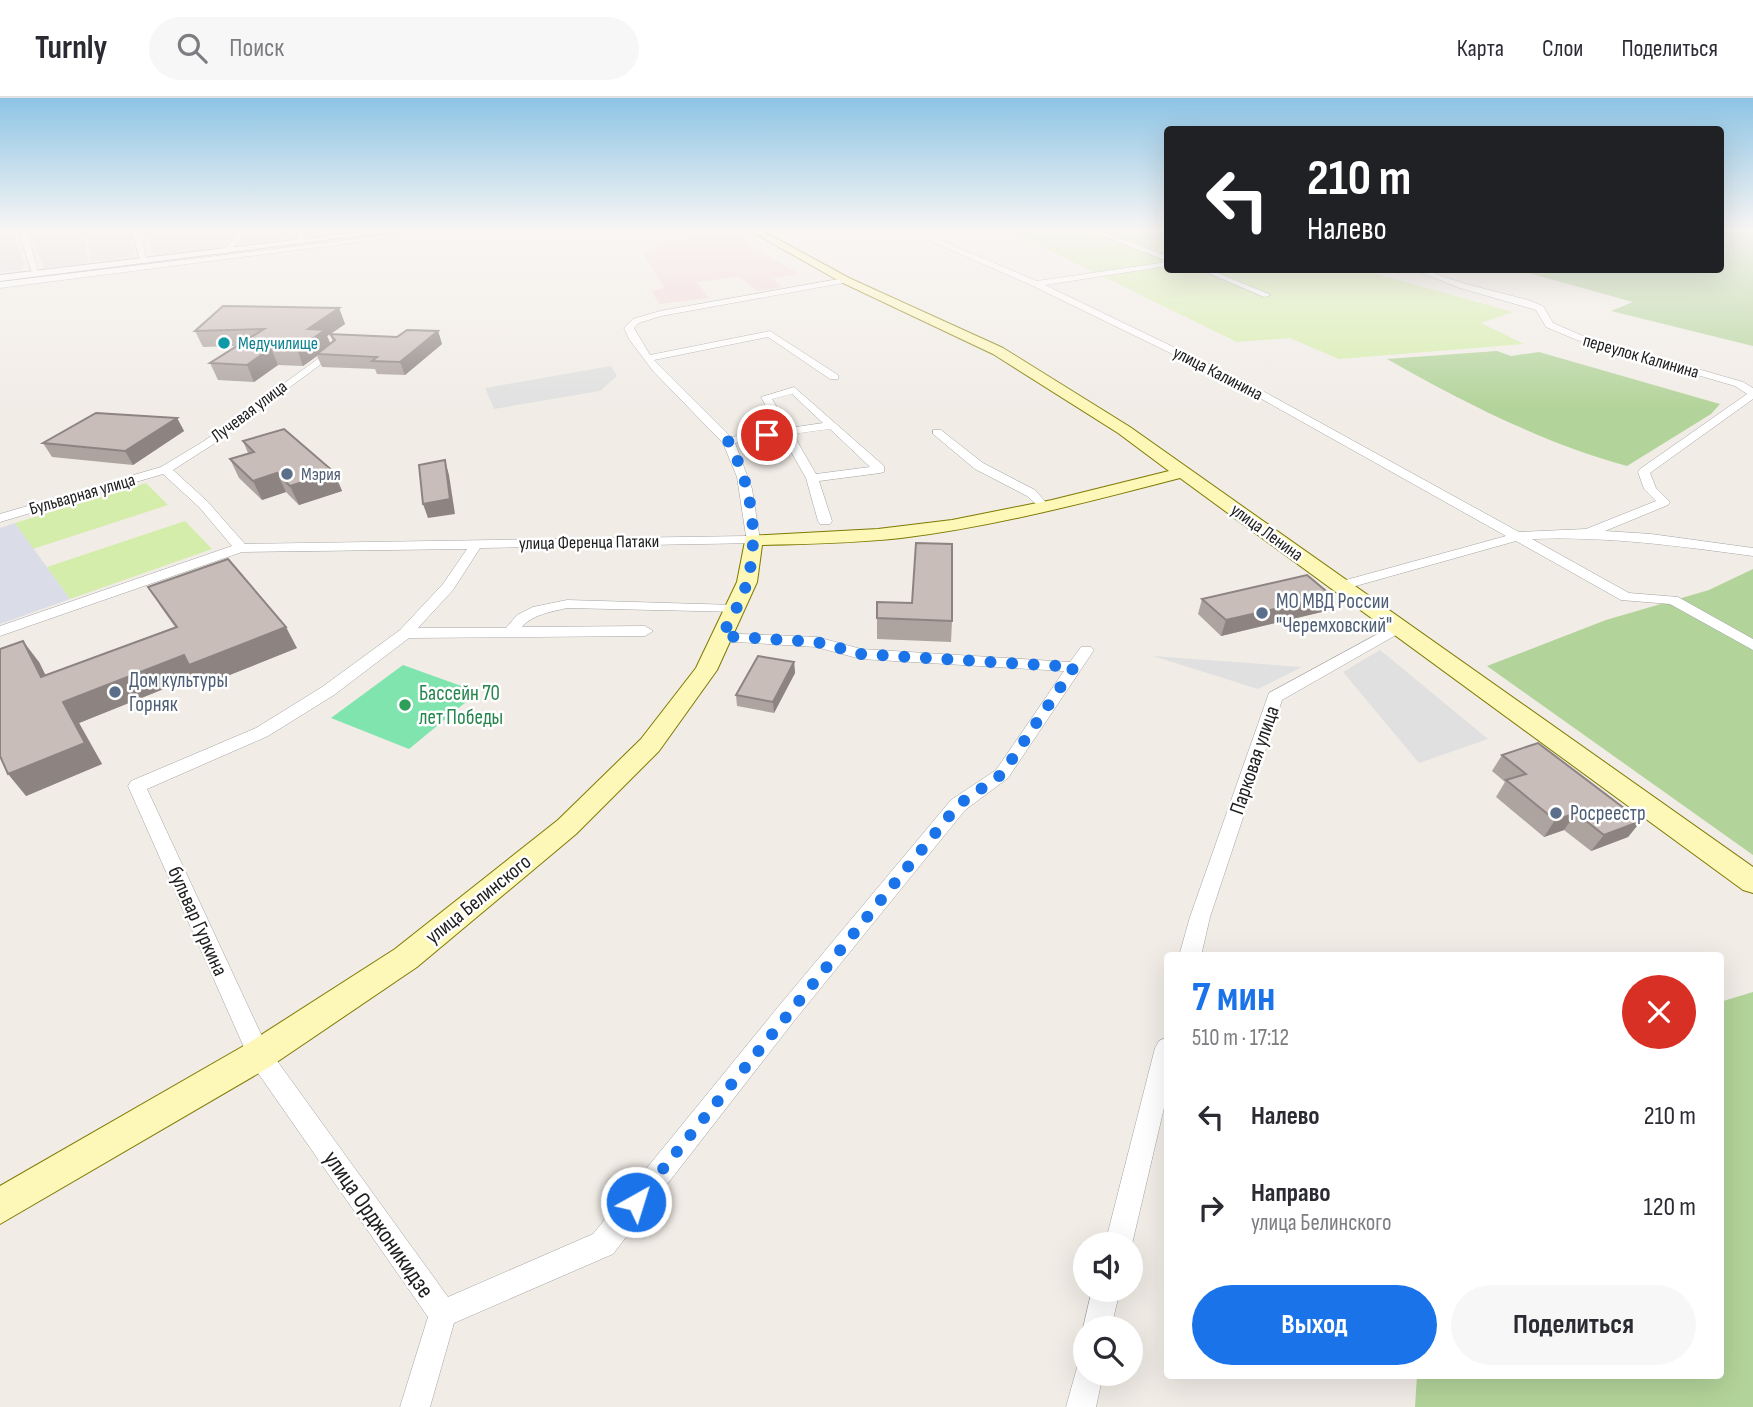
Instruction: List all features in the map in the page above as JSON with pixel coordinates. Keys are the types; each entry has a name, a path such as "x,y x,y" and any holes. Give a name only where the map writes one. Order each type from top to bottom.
{"main road":[{"name":"улица Ленина","path":"867,290 998,351 1114,424 1753,882"},
{"name":"улица Ференца Патаки","path":"753,540 849,537 920,530 1043,506 1184,472"},
{"name":"улица Белинского","path":"0,1206 259,1055 406,958 567,827 650,745 706,670 747,582 753,540"}],"street":[{"name":"улица Белинского","path":"753,540 749,497 736,455 728,441 649,358 631,335 629,327 636,321 660,314 790,290"},
{"name":"улица Калинина","path":"1049,290 1246,386 1626,597 1673,600 1753,645"},
{"path":"1255,290 1267,295"},
{"name":"переулок Калинина","path":"1480,290 1540,308 1549,324 1580,338 1739,384 1753,393 1644,472 1650,489 1664,502 1588,533"},
{"path":"649,358 771,334 834,377"},
{"name":"Лучевая улица","path":"165,470 208,443 333,351"},
{"path":"812,478 880,469 794,390 766,397 812,478 825,521"},
{"path":"728,441 832,425"},
{"path":"937,432 979,466 1031,493 1043,506"},
{"path":"165,470 203,504 241,548"},
{"name":"Бульварная улица","path":"0,518 165,470"},
{"path":"1340,586 1520,536 1588,533 1651,538 1753,552"},
{"name":"улица Ференца Патаки","path":"0,631 241,548 753,540"},
{"path":"405,633 448,587 477,543"},
{"path":"510,633 522,618 538,610 567,604 735,609"},
{"name":"Парковая улица","path":"1192,952 1200,917 1275,697 1398,628"},
{"path":"405,633 645,631"},
{"name":"бульвар Гуркина","path":"259,1055 136,786 262,732 328,691 405,633"},
{"path":"443,1314 603,1244 786,1014 958,805 1002,774 1080,659 861,654 817,642 722,636"},
{"name":"улица Орджоникидзе","path":"259,1055 443,1314 415,1407"},
{"path":"1121,1232 1164,1060"},
{"path":"1081,1407 1085,1386"}],"shaded area":[{"path":"703,290 709,298 660,304 651,291"},
{"path":"611,366 617,376 600,391 494,409 485,388"},
{"path":"15,523 70,599 0,624 0,528"},
{"path":"1380,650 1488,739 1419,763 1343,672"},
{"path":"1153,656 1302,667 1258,689"}],"green space":[{"path":"1131,290 1434,290 1513,312 1481,323 1524,344 1339,359 1290,338 1237,342"},
{"path":"1590,290 1753,290 1753,346 1611,311 1633,302"},
{"path":"1497,351 1511,356 1539,352 1720,404 1711,414 1627,466 1565,446 1504,420 1387,359"},
{"path":"146,483 168,505 33,549 15,523"},
{"path":"185,521 212,549 70,599 47,567"},
{"path":"1753,569 1753,855 1487,666 1606,620 1709,590"},
{"name":"Бассейн 70 лет Победы","path":"403,665 478,692 409,749 331,718"},
{"path":"1753,992 1753,1407 1415,1407 1417,1379 1724,1379 1724,1001"}],"building":[{"path":"223,306 339,308 308,329 325,330 297,349 271,348 247,365 210,363 264,329 195,331"},
{"path":"407,330 438,331 400,362 372,361 377,357 317,354 335,340 330,334 397,337"},
{"path":"96,413 177,418 125,451 43,443"},
{"path":"284,429 334,472 290,486 277,473 253,481 230,459 254,452 243,441"},
{"path":"445,460 450,499 423,504 419,465"},
{"path":"916,543 952,544 952,621 877,618 877,602 912,603"},
{"path":"228,559 286,627 189,665 184,655 63,702 85,743 8,774 0,756 0,649 23,641 41,677 177,627 148,587"},
{"path":"1307,575 1332,596 1226,620 1202,599"},
{"path":"758,656 794,662 773,702 736,695"},
{"path":"1538,743 1641,821 1604,835 1576,813 1555,820 1506,780 1526,774 1502,755"}],"place":[{"name":"Медучилище","path":"224,343"},
{"name":"Мэрия","path":"287,474"},
{"name":"МО МВД России \"Черемховский\"","path":"1262,613"},
{"name":"Дом культуры Горняк","path":"115,692"},
{"name":"Бассейн 70 лет Победы","path":"405,705"},
{"name":"Росреестр","path":"1556,813"}],"route":[{"path":"636,1202 958,805 1002,774 1074,667 861,654 817,642 722,636 747,582 753,540 749,497 736,455 728,441 767,435"}]}
